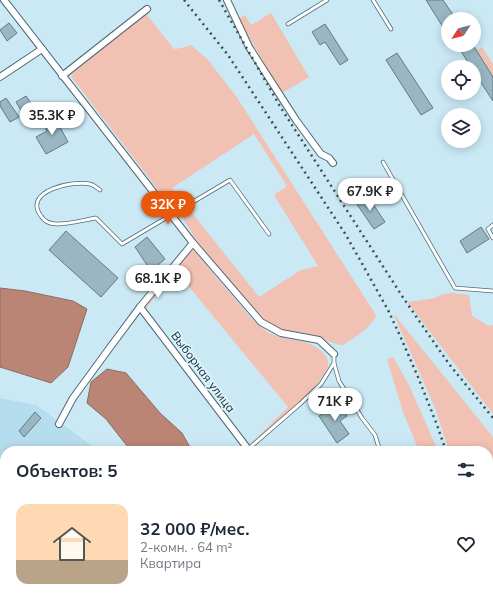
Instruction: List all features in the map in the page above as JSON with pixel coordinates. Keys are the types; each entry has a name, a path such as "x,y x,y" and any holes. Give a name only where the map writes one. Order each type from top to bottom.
{"street":[{"path":"4,0 193,243 261,322 281,333 319,340 334,354"},
{"path":"226,0 249,47 296,120 322,155 329,158 333,163"},
{"path":"62,76 147,9"},
{"path":"0,77 42,49"},
{"path":"59,424 73,398 140,307 193,243"},
{"name":"Выборная улица","path":"140,307 244,446"}],"lane":[{"path":"288,24 327,0"},
{"path":"373,0 392,29"},
{"path":"383,162 455,288 493,291"},
{"path":"100,190 94,186 73,184 47,191 38,198 36,209 46,221 57,224 96,218 122,244 230,180 269,234"},
{"path":"493,225 488,229 493,238"},
{"path":"334,354 334,363 339,381 362,418 375,435 378,446"},
{"path":"252,446 321,384 334,363"}],"shaded area":[{"path":"271,13 309,77 282,93 238,19 245,15 251,25"},
{"path":"146,14 174,49 191,45 208,60 236,96 374,312 376,316 370,325 343,345 281,330 267,323 260,317 198,243 182,217 182,213 189,209 259,297 301,270 318,266 274,195 287,186 254,134 172,188 184,203 176,206 169,204 72,78 71,74 76,68"},
{"path":"482,47 493,64 493,77 477,52 481,52"},
{"path":"194,250 246,312 262,328 280,337 301,341 314,346 324,353 328,362 324,375 306,396 249,445 288,407 176,271 144,311 144,306 190,251"},
{"path":"0,288 25,291 73,301 87,309 68,367 51,383 0,367"},
{"path":"453,293 469,295 472,316 489,326 493,325 493,414 408,303 435,298 442,294"},
{"path":"393,313 493,437 493,446 447,446 436,410"},
{"path":"393,357 409,385 436,446 417,446 403,412 387,359"},
{"path":"107,369 126,373 160,413 182,433 189,446 127,446 106,419 87,403 91,382"},
{"path":"0,398 36,405 92,446 0,446"}],"building":[{"path":"426,0 443,0 451,12 441,12 441,24"},
{"path":"9,23 17,33 7,41 0,30"},
{"path":"325,24 348,60 340,65 325,42 320,45 312,32"},
{"path":"462,52 477,52 493,77 493,101 481,83 481,60 467,60"},
{"path":"397,53 433,108 421,115 386,60"},
{"path":"26,96 36,110 25,117 16,102"},
{"path":"6,98 19,117 10,122 0,106 0,102"},
{"path":"54,116 68,142 46,154 36,137 47,131 43,122"},
{"path":"367,195 385,222 374,229 356,203"},
{"path":"481,227 489,239 467,253 460,241"},
{"path":"66,231 118,278 101,297 49,250"},
{"path":"147,237 165,259 151,271 135,247"},
{"path":"337,402 347,416 340,421 349,434 337,443 319,416"},
{"path":"35,412 41,418 24,437 19,431"}],"railway":[{"path":"184,0 228,55 346,235 388,310 418,377 444,446"},
{"path":"219,0 281,108 404,299 449,364 493,418"}]}
